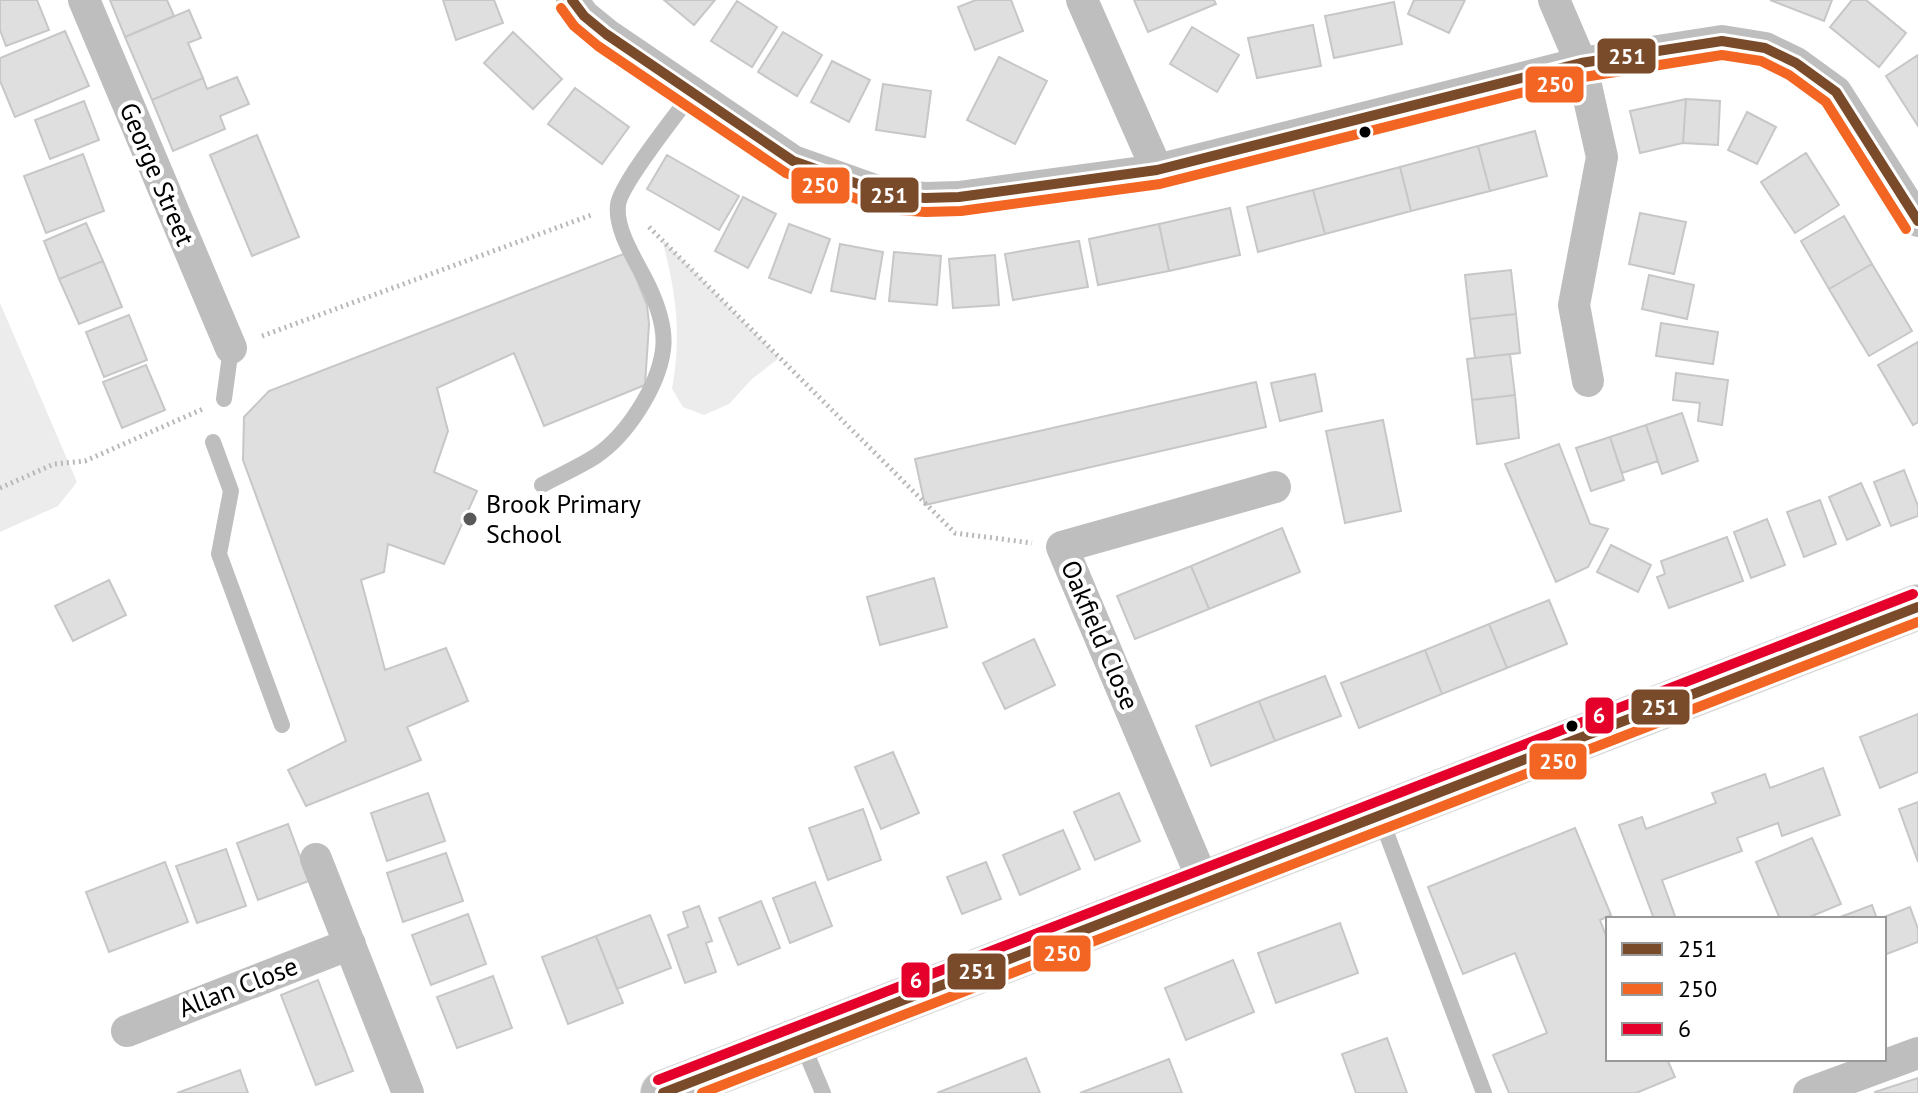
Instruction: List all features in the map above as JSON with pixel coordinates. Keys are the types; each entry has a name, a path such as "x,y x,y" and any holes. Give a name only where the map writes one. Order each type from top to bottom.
{"main road":[{"path":"663,1093 1918,607"}],"street":[{"name":"George Street","path":"84,0 231,348"},
{"path":"572,0 584,16 606,34 793,161 889,195 959,197 1157,170 1581,63 1722,41 1765,48 1796,63 1836,92 1918,221"},
{"path":"1082,0 1157,170"},
{"path":"1554,0 1581,63 1602,157 1574,305 1588,381"},
{"name":"Oakfield Close","path":"1204,883 1062,547 1275,487"},
{"path":"316,859 408,1093"},
{"name":"Allan Close","path":"127,1031 350,944"},
{"path":"1809,1093 1918,1053"}],"lane":[{"path":"542,485 598,455 634,417 653,385 664,349 662,323 621,227 619,202 626,185 692,93"},
{"path":"224,399 231,348"},
{"path":"213,442 231,491 219,554 282,725"},
{"path":"1380,817 1484,1093"},
{"path":"802,1040 823,1093"}],"path":[{"path":"231,348 619,202 955,533 1062,547"},
{"path":"0,488 54,464 85,461 224,399"}],"shaded area":[{"path":"662,239 779,358 752,379 729,404 704,415 683,407 672,389 677,350 676,313"},
{"path":"0,303 77,482 58,506 0,532"}],"building":[{"path":"0,0 37,0 49,30 6,46 0,30"},
{"path":"110,0 167,0 174,16 125,37"},
{"path":"443,0 494,0 503,23 456,40"},
{"path":"664,0 715,0 694,25"},
{"path":"976,0 1011,0 1023,31 975,50 958,7"},
{"path":"1134,0 1214,0 1216,4 1148,32"},
{"path":"1414,0 1465,0 1449,33 1408,14"},
{"path":"1770,0 1832,0 1824,21"},
{"path":"1852,0 1866,0 1906,33 1879,67 1830,27"},
{"path":"737,1 777,27 752,67 711,41"},
{"path":"1394,2 1402,44 1334,58 1325,16"},
{"path":"189,10 201,38 188,43 203,78 152,100 125,37"},
{"path":"1313,25 1321,66 1257,78 1248,38"},
{"path":"1192,27 1239,55 1217,92 1170,64"},
{"path":"65,31 89,86 15,117 0,81 0,58"},
{"path":"513,32 562,79 533,109 484,63"},
{"path":"783,32 822,55 797,96 758,72"},
{"path":"1918,55 1918,126 1886,76"},
{"path":"999,57 1047,81 1015,144 967,120"},
{"path":"832,61 870,80 849,122 811,102"},
{"path":"237,77 249,104 220,116 225,129 173,151 152,100 203,78 207,89"},
{"path":"883,84 931,91 925,137 876,130"},
{"path":"575,88 629,127 602,164 548,124"},
{"path":"1686,99 1720,101 1718,145 1683,143"},
{"path":"1686,99 1683,143 1640,153 1630,111"},
{"path":"84,101 99,140 50,159 35,120"},
{"path":"1747,112 1776,127 1757,164 1728,150"},
{"path":"1535,131 1547,176 1490,191 1478,146"},
{"path":"257,135 299,237 252,256 210,155"},
{"path":"1478,146 1490,191 1411,211 1400,167"},
{"path":"1806,153 1839,205 1795,233 1761,182"},
{"path":"83,154 104,211 46,233 24,176"},
{"path":"667,155 739,196 719,230 647,189"},
{"path":"1400,167 1411,211 1325,234 1313,190"},
{"path":"1313,190 1325,234 1258,252 1247,207"},
{"path":"743,197 776,214 748,268 715,251"},
{"path":"1230,208 1240,255 1169,271 1159,224"},
{"path":"1640,213 1686,222 1674,274 1629,264"},
{"path":"1844,216 1872,264 1829,289 1801,241"},
{"path":"86,223 103,261 59,279 44,241"},
{"path":"789,224 830,239 811,293 769,278"},
{"path":"1159,224 1169,271 1098,285 1089,239"},
{"path":"1079,241 1088,287 1013,300 1005,254"},
{"path":"840,244 883,252 875,299 831,291"},
{"path":"894,252 941,256 937,305 889,301"},
{"path":"626,253 647,305 649,324 645,385 544,426 514,353 437,388 448,431 434,472 477,491 444,564 388,544 384,572 361,580 385,670 446,648 468,701 407,727 421,760 306,806 288,770 346,741 243,460 244,417 269,391"},
{"path":"995,255 999,305 953,308 949,259"},
{"path":"103,261 122,307 79,324 59,279"},
{"path":"1872,264 1912,331 1869,356 1829,289"},
{"path":"1511,270 1516,314 1470,319 1465,275"},
{"path":"1649,275 1694,285 1687,319 1642,309"},
{"path":"1516,314 1520,353 1475,358 1470,319"},
{"path":"129,315 147,360 104,377 86,332"},
{"path":"1661,323 1718,332 1713,364 1656,356"},
{"path":"1918,342 1918,422 1913,425 1878,365"},
{"path":"1510,354 1515,395 1472,400 1467,359"},
{"path":"146,365 165,410 122,428 103,382"},
{"path":"1676,373 1728,380 1722,425 1698,421 1700,403 1673,400"},
{"path":"1315,374 1322,411 1280,421 1271,383"},
{"path":"1256,382 1266,427 925,505 915,459"},
{"path":"1515,395 1519,438 1477,444 1472,400"},
{"path":"1682,413 1698,461 1662,474 1646,425"},
{"path":"1383,420 1401,511 1345,523 1326,431"},
{"path":"1646,425 1658,461 1622,473 1610,437"},
{"path":"1610,437 1624,480 1591,491 1576,448"},
{"path":"1559,444 1590,524 1608,529 1588,567 1556,582 1505,464"},
{"path":"1904,470 1918,506 1918,516 1891,526 1874,482"},
{"path":"1861,483 1880,525 1847,540 1829,497"},
{"path":"1820,500 1836,544 1804,557 1787,512"},
{"path":"1767,519 1785,565 1751,578 1734,532"},
{"path":"1282,528 1300,572 1209,609 1191,566"},
{"path":"1727,537 1743,581 1669,608 1657,577 1665,574 1661,561"},
{"path":"1611,545 1651,565 1638,592 1597,572"},
{"path":"1191,566 1209,609 1135,639 1117,596"},
{"path":"934,578 947,627 880,645 867,597"},
{"path":"109,580 126,615 73,641 55,606"},
{"path":"1549,600 1567,644 1507,668 1489,624"},
{"path":"1489,624 1507,668 1442,694 1425,650"},
{"path":"1034,639 1055,685 1005,709 983,663"},
{"path":"1425,650 1442,694 1359,728 1341,683"},
{"path":"1325,676 1341,716 1275,741 1259,701"},
{"path":"1259,701 1275,741 1211,766 1196,726"},
{"path":"1918,714 1918,772 1880,788 1860,737"},
{"path":"893,752 919,813 881,829 855,767"},
{"path":"1823,768 1840,815 1782,836 1778,823 1737,838 1742,851 1662,880 1675,917 1653,917 1619,825 1642,817 1646,829 1716,803 1712,793 1765,774 1770,788"},
{"path":"428,793 445,841 387,861 371,813"},
{"path":"1119,793 1140,841 1095,860 1074,812"},
{"path":"1918,802 1918,862 1899,809"},
{"path":"863,809 881,860 828,880 809,828"},
{"path":"288,824 309,881 258,900 237,843"},
{"path":"1575,828 1611,915 1600,920 1606,936 1606,1061 1668,1061 1675,1077 1636,1093 1509,1093 1493,1055 1547,1033 1515,953 1463,974 1428,887"},
{"path":"1063,830 1080,869 1020,895 1003,855"},
{"path":"1812,838 1841,904 1810,917 1779,917 1756,862"},
{"path":"226,849 246,906 197,923 176,866"},
{"path":"446,853 463,901 403,922 387,873"},
{"path":"165,862 188,922 109,952 86,892"},
{"path":"986,862 1001,899 962,914 947,877"},
{"path":"815,882 832,926 790,943 773,898"},
{"path":"761,901 780,948 738,965 719,918"},
{"path":"1872,905 1876,917 1840,917"},
{"path":"699,906 712,941 706,943 716,972 685,983 668,935 688,927 683,912"},
{"path":"1910,907 1918,929 1918,942 1886,954 1884,917"},
{"path":"468,914 486,964 431,985 412,935"},
{"path":"650,915 671,968 617,989 596,936"},
{"path":"1340,923 1358,973 1276,1003 1258,953"},
{"path":"596,936 623,1003 568,1024 542,957"},
{"path":"1233,960 1254,1012 1186,1040 1165,988"},
{"path":"493,976 512,1028 457,1048 437,997"},
{"path":"318,980 353,1071 316,1085 281,995"},
{"path":"1387,1038 1407,1093 1356,1093 1342,1054"},
{"path":"1026,1058 1040,1093 937,1093"},
{"path":"1169,1059 1182,1093 1080,1093"},
{"path":"240,1070 248,1093 177,1093"},
{"path":"1918,1078 1918,1093 1875,1093 1875,1092"}],"transit line":[{"name":"251","path":"572,0 584,16 606,34 793,161 889,195 925,198 959,197 1157,170 1581,63 1722,41 1765,48 1796,63 1836,92 1918,221"},
{"name":"250","path":"561,8 574,26 598,46 786,173 885,209 961,211 1160,184 1584,77 1722,55 1761,61 1789,75 1826,102 1906,229"},
{"name":"6","path":"658,1080 1913,594"},
{"name":"251","path":"663,1093 1918,607"},
{"name":"250","path":"702,1093 1918,622"}],"place":[{"name":"Brook Primary School","path":"470,519"}]}
